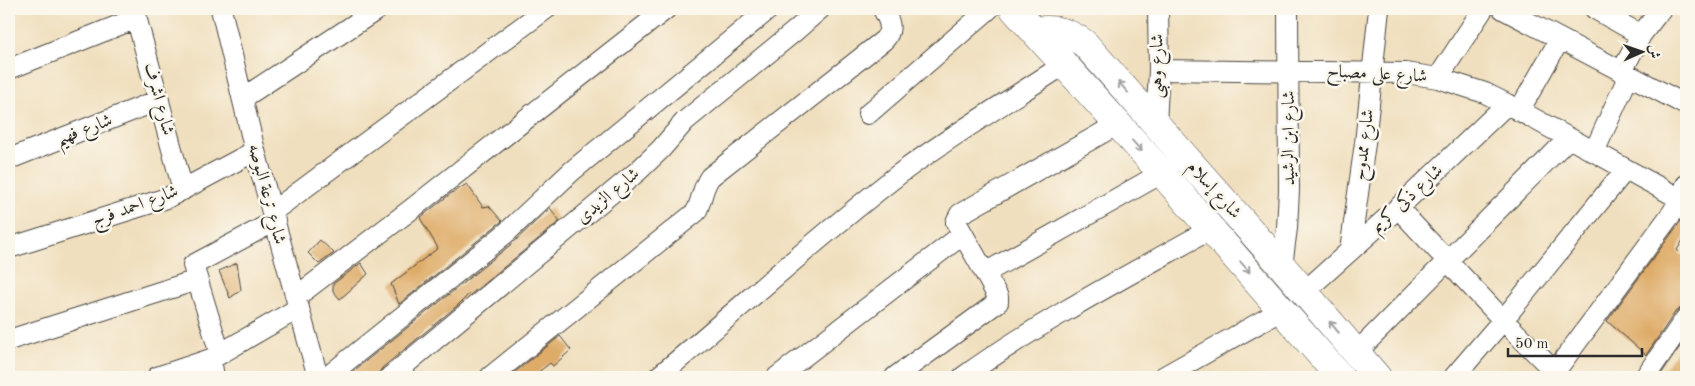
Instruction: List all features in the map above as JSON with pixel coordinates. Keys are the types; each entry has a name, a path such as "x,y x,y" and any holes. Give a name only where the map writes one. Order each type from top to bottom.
{"street":[{"name":"شارع ترعة البوصه","path":"222,9 255,151 318,377"},
{"path":"242,98 378,9"},
{"path":"215,363 193,265 273,216 546,9"},
{"path":"157,377 215,363 297,303 666,9"},
{"path":"327,377 506,233 572,171 769,9"},
{"name":"شارع الزيدى","path":"390,377 638,171 661,149 686,120 820,9"},
{"path":"490,377 696,212 710,177 884,40 889,35 891,29 890,22 883,9"},
{"path":"868,114 989,9"},
{"name":"شارع وهبى","path":"1156,124 1159,70 1158,9"},
{"name":"شارع ابن الرشيد","path":"1282,266 1288,228 1289,190 1288,9"},
{"name":"شارع ممدوح","path":"1350,251 1364,152 1379,9"},
{"path":"1438,78 1483,9"},
{"path":"1503,9 1686,105"},
{"path":"1595,9 1641,35"},
{"path":"1594,152 1641,35 1661,9"},
{"path":"9,69 135,13"},
{"name":"شارع اشرف","path":"135,13 183,190"},
{"name":"شارع إسلام","path":"1025,17 1340,377"},
{"name":"شارع إسلام","path":"1025,17 1048,29 1062,31 1074,36 1085,44 1282,266 1377,377"},
{"name":"شارع ذكى كريم","path":"1304,292 1513,107 1560,38"},
{"path":"658,377 825,234 899,175 1065,64"},
{"name":"شارع على مصباح","path":"1159,70 1372,72 1406,73 1438,78 1469,87 1513,107 1626,169 1685,195"},
{"name":"شارع فهيم","path":"9,159 159,100"},
{"path":"895,377 998,302 998,297 956,222 960,214 1118,124"},
{"path":"1356,353 1569,138"},
{"name":"شارع احمد فرج","path":"9,248 151,204 183,190 255,151"},
{"path":"1454,377 1626,169"},
{"path":"985,273 1162,173"},
{"path":"1398,208 1555,376 1685,195"},
{"path":"963,377 993,355 1062,312 1211,229"},
{"path":"778,377 962,235"},
{"path":"9,340 197,280"},
{"path":"1164,377 1282,310"},
{"path":"1645,377 1686,318"}],"building":[{"path":"467,184 483,207 489,206 502,221 399,304 391,284 438,248 420,218 450,194"},
{"path":"550,208 560,221 469,294 382,368 379,373 373,377 346,377 514,242"},
{"path":"1686,214 1686,235 1677,250 1686,259 1686,306 1676,311 1646,355 1607,321"},
{"path":"320,240 334,253 319,264 308,253"},
{"path":"237,263 241,290 230,298 219,271"},
{"path":"361,263 368,274 340,299 333,291 333,284"},
{"path":"560,336 571,350 553,366 550,363 532,377 509,377"},
{"path":"1686,338 1686,369 1682,377 1659,377"}]}
